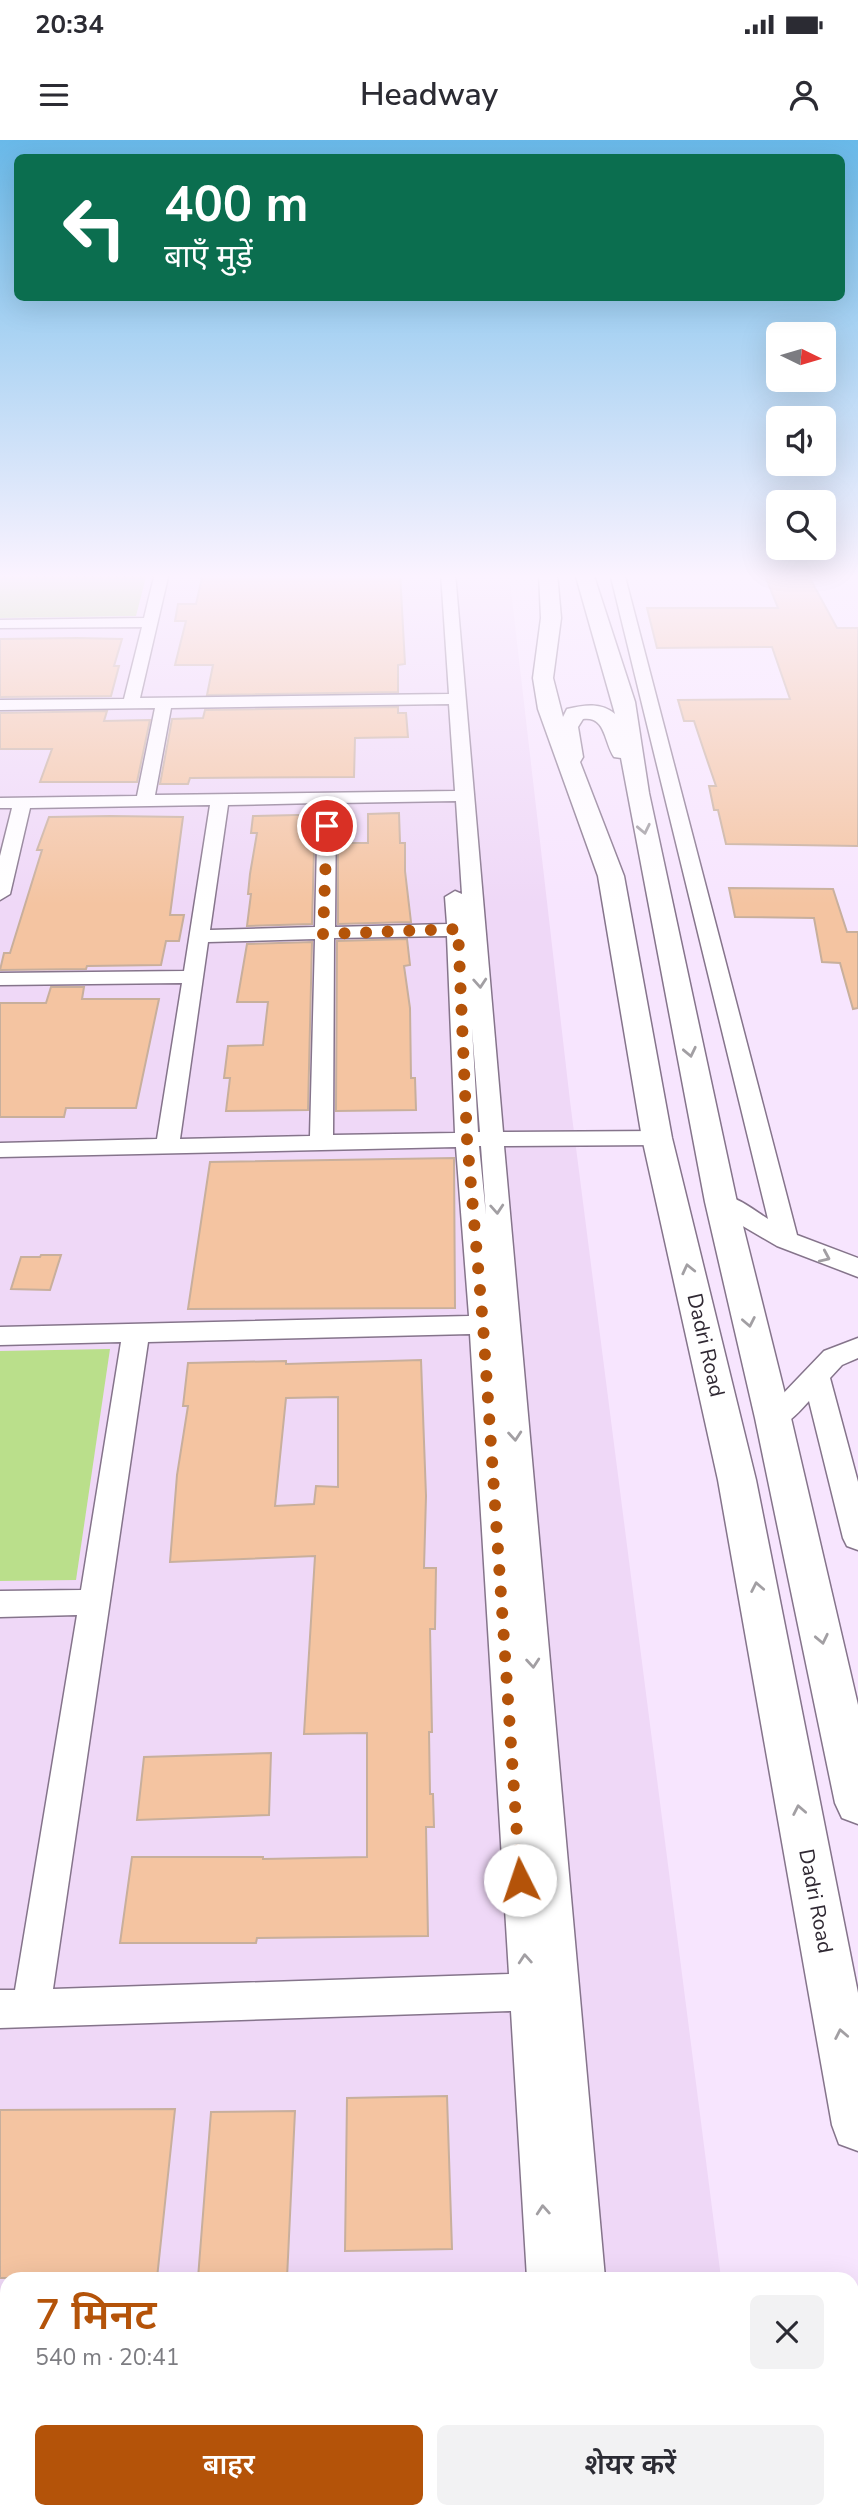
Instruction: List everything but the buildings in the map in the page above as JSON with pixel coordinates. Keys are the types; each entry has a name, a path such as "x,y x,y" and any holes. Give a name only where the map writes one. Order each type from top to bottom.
{"main road":[{"name":"Dadri Road","path":"544,684 549,709 570,771 611,877 657,1138 737,1480 858,2125"},
{"path":"560,684 565,695 573,699 595,698 601,694 604,684"},
{"path":"618,684 624,702 637,793 721,1202 773,1418 858,1803"},
{"path":"570,771 572,753 567,727 569,721 575,714 597,712 607,716 612,724 637,793"}],"street":[{"path":"131,704 136,684"},
{"path":"449,684 451,699"},
{"path":"451,684 479,1139 543,1991 548,2272"},
{"path":"645,684 786,1240"},
{"path":"0,705 451,699"},
{"path":"145,801 164,704"},
{"path":"0,803 456,796"},
{"path":"321,1144 327,799"},
{"path":"167,1147 219,800"},
{"path":"0,894 22,803"},
{"path":"199,936 467,929"},
{"path":"0,979 193,977"},
{"path":"0,1150 479,1139 657,1138"},
{"path":"721,1202 786,1240 858,1268"},
{"path":"0,1336 495,1324"},
{"path":"136,1334 94,1602 16,2008 543,1991"},
{"path":"773,1418 833,1358 858,1347"},
{"path":"816,1376 858,1538"},
{"path":"0,1604 94,1602"},
{"path":"543,1991 583,2272"}],"shaded area":[{"path":"0,684 522,684 570,1101 720,2272 0,2272"}],"green space":[{"path":"110,1349 76,1580 0,1581 0,1351"}],"route":[{"path":"327,826 323,934 458,929 467,1139 483,1325 520,1880"}]}
